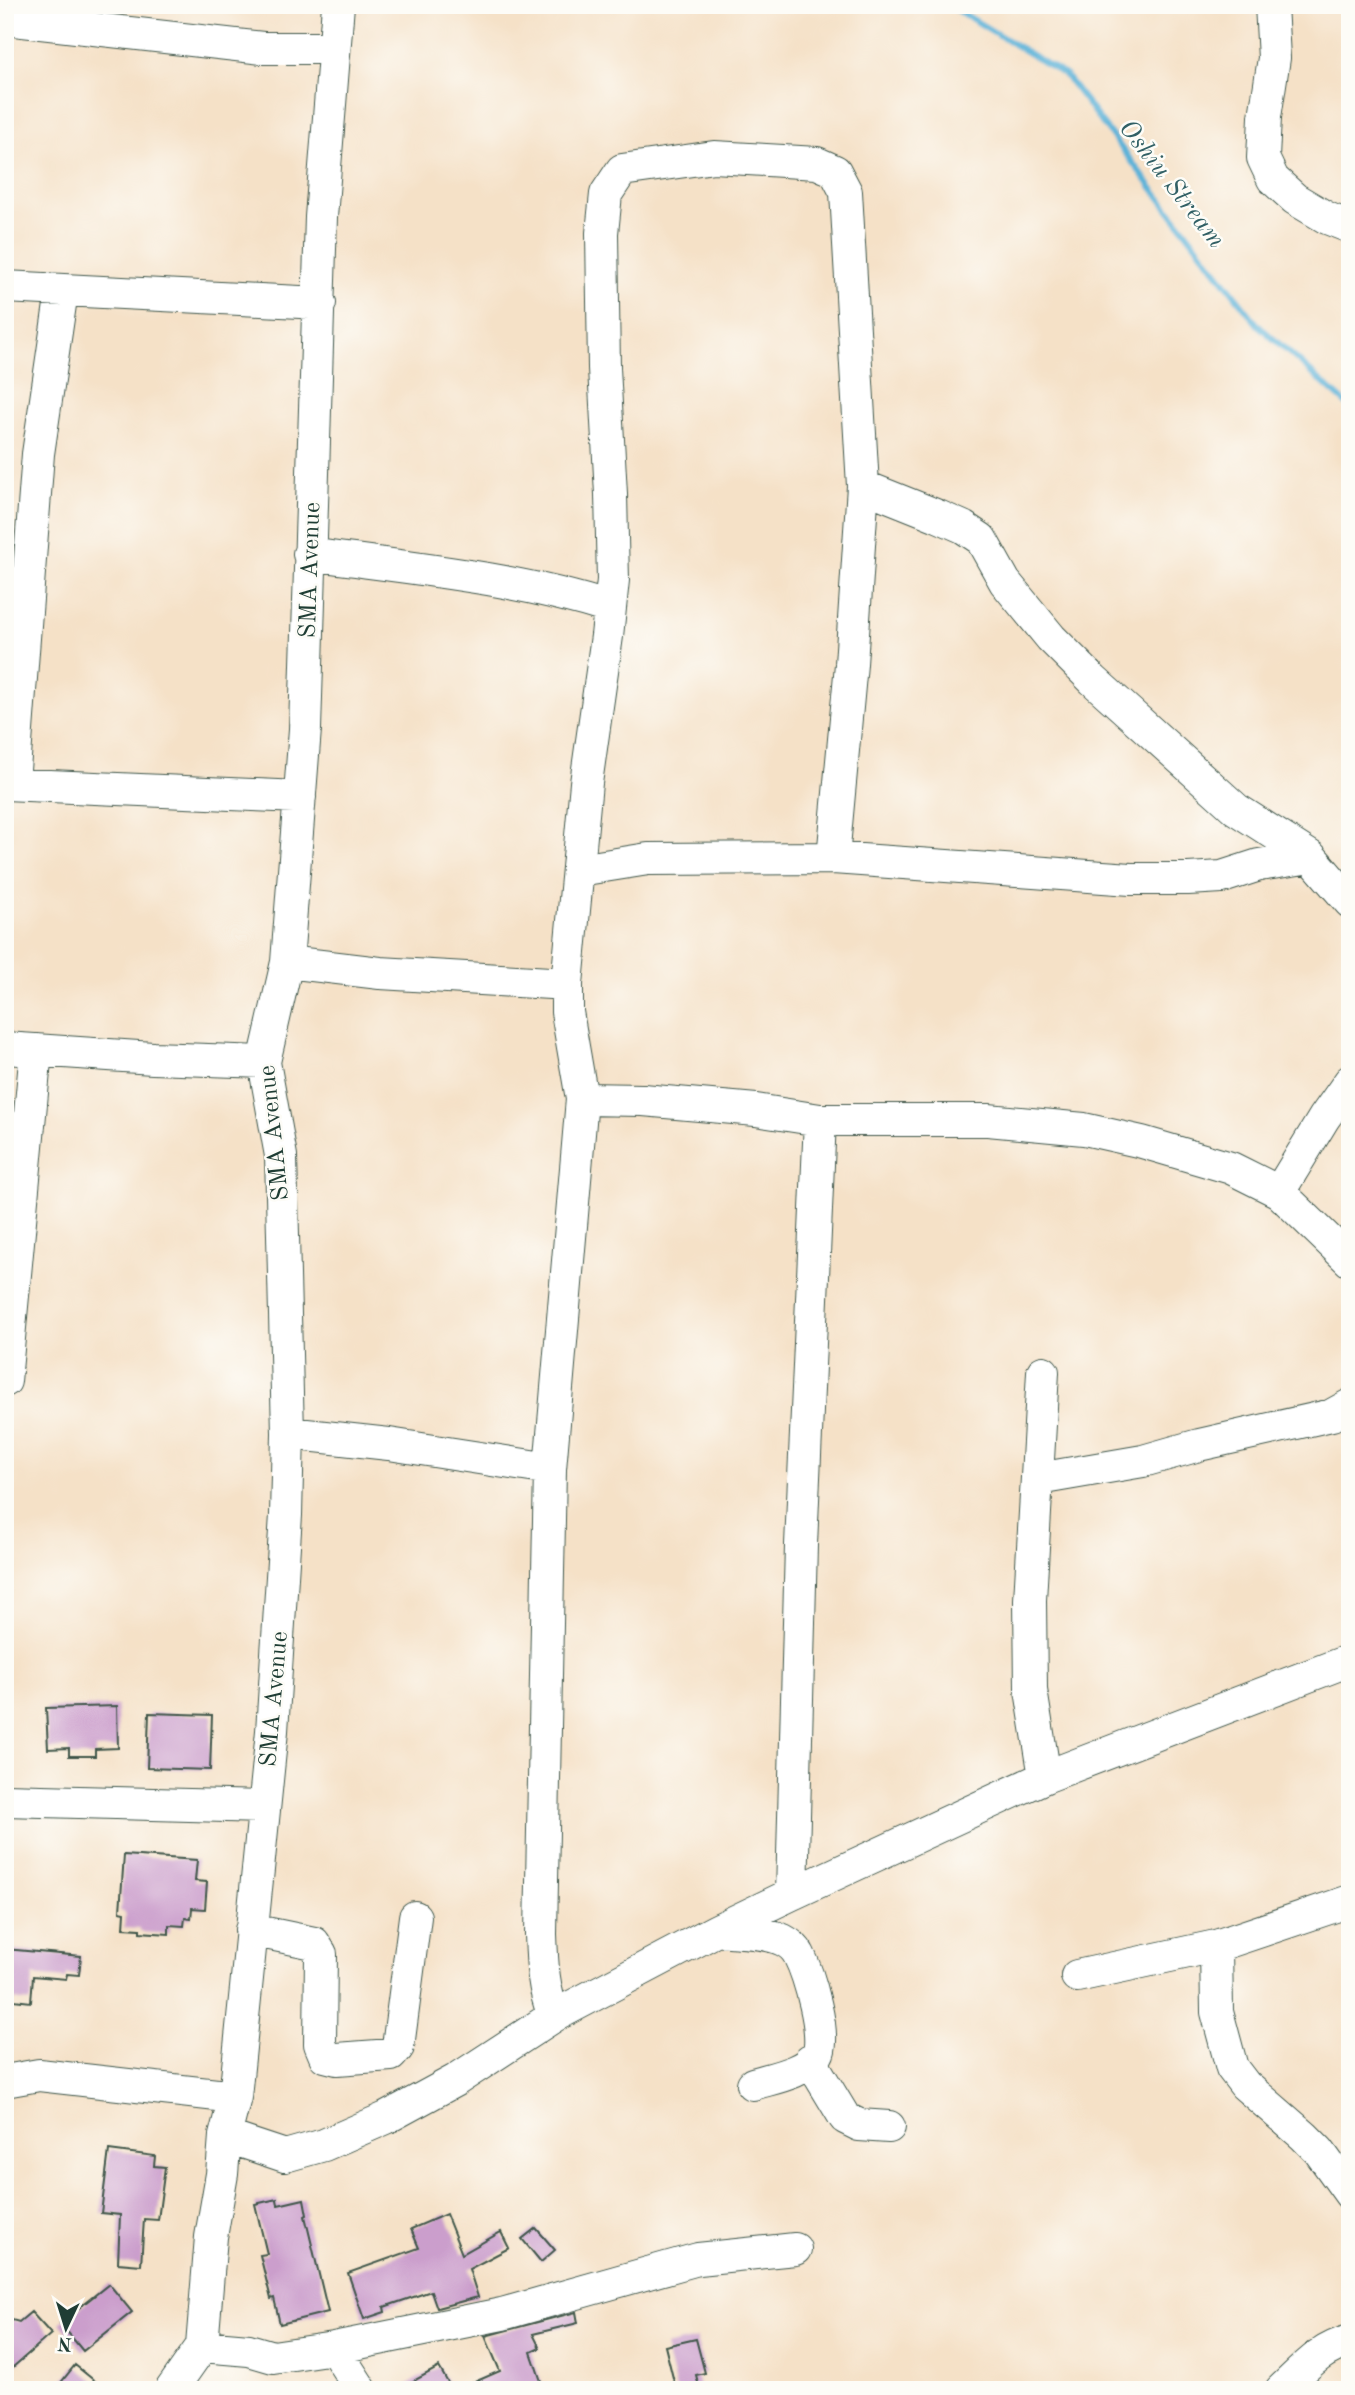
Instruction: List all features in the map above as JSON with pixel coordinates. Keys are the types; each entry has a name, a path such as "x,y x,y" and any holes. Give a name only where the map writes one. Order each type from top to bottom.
{"street":[{"name":"SMA Avenue","path":"202,2346 211,2237 222,2175 225,2136 235,2097 280,1627 288,1433 281,1156 264,1062 287,962 305,729 322,204 338,5"},
{"path":"1271,5 1274,58 1265,117 1263,158 1273,179 1295,199 1327,218 1350,227"},
{"path":"17,15 263,48 333,48"},
{"path":"554,2016 546,1997 542,1975 541,1934 550,1469 582,1099 568,1012 567,984 586,783 612,580 602,233 606,194 622,170 714,157 817,163 835,171 846,192 863,486 851,664 833,859"},
{"path":"5,287 320,303"},
{"path":"62,291 38,454 18,529 9,783 300,797"},
{"path":"863,486 963,527 981,539 1013,591 1051,638 1093,680 1236,809 1311,858 1350,902"},
{"path":"309,554 512,582 610,608"},
{"path":"579,870 648,859 833,859 1130,879 1222,877 1259,865 1311,858"},
{"path":"287,962 380,973 567,984"},
{"path":"5,1381 21,1049 264,1062"},
{"path":"1279,1192 1350,1081"},
{"path":"582,1099 643,1100 756,1110 820,1120 988,1120 1084,1129 1142,1142 1231,1168 1279,1192 1350,1261"},
{"path":"792,1894 802,1545 820,1120"},
{"path":"1043,1372 1030,1600 1031,1690 1045,1777"},
{"path":"1038,1479 1143,1461 1199,1445 1332,1415 1350,1405"},
{"path":"288,1433 389,1444 550,1469"},
{"path":"225,2136 285,2156 324,2145 386,2118 456,2080 554,2016 717,1930 792,1894 1045,1777 1350,1660"},
{"path":"5,1800 263,1807"},
{"path":"1077,1976 1216,1946 1350,1901"},
{"path":"251,1930 313,1943 319,1947 320,2044 325,2056 337,2059 391,2055 398,2046 415,1917"},
{"path":"717,1930 768,1935 785,1941 798,1952 814,2001 821,2035 817,2054 784,2074 753,2084"},
{"path":"1216,1946 1217,2012 1232,2067 1245,2085 1319,2151 1350,2194"},
{"path":"810,2060 845,2118 859,2125 889,2127"},
{"path":"5,2081 39,2075 235,2097"},
{"path":"171,2390 202,2346 249,2350 273,2357 334,2348 502,2314 698,2259 795,2249"},
{"path":"1281,2390 1312,2359 1332,2346 1350,2341"},
{"path":"334,2348 361,2390"}],"building":[{"path":"117,1706 118,1748 95,1749 95,1756 69,1756 69,1748 48,1749 46,1708"},
{"path":"149,1713 212,1715 210,1770 147,1768"},
{"path":"124,1855 197,1860 195,1881 207,1882 205,1909 192,1908 191,1919 185,1918 184,1926 169,1925 169,1934 124,1928 125,1912 120,1911"},
{"path":"5,1949 81,1956 79,1975 67,1974 66,1979 33,1976 31,2002 5,1999"},
{"path":"109,2150 155,2156 154,2166 165,2167 158,2220 144,2219 141,2265 118,2263 120,2215 101,2213"},
{"path":"277,2199 278,2205 304,2199 305,2216 328,2312 280,2324 260,2255 267,2254 255,2204"},
{"path":"446,2214 462,2254 501,2232 509,2248 469,2269 478,2297 437,2308 431,2291 384,2307 385,2312 364,2319 348,2273 419,2248 411,2229"},
{"path":"536,2228 555,2250 541,2262 522,2239"},
{"path":"109,2284 132,2312 83,2351 60,2323"},
{"path":"31,2312 51,2334 5,2374 5,2318 19,2322"},
{"path":"576,2312 578,2323 533,2334 540,2348 531,2352 544,2390 456,2390 500,2371 485,2336"},
{"path":"696,2339 705,2373 696,2375 700,2390 676,2390 665,2346"},
{"path":"75,2365 106,2390 55,2390"},
{"path":"439,2367 452,2390 397,2390"}],"waterway":[{"name":"Oshiu Stream","path":"949,5 1065,75 1258,325 1350,407"}]}
